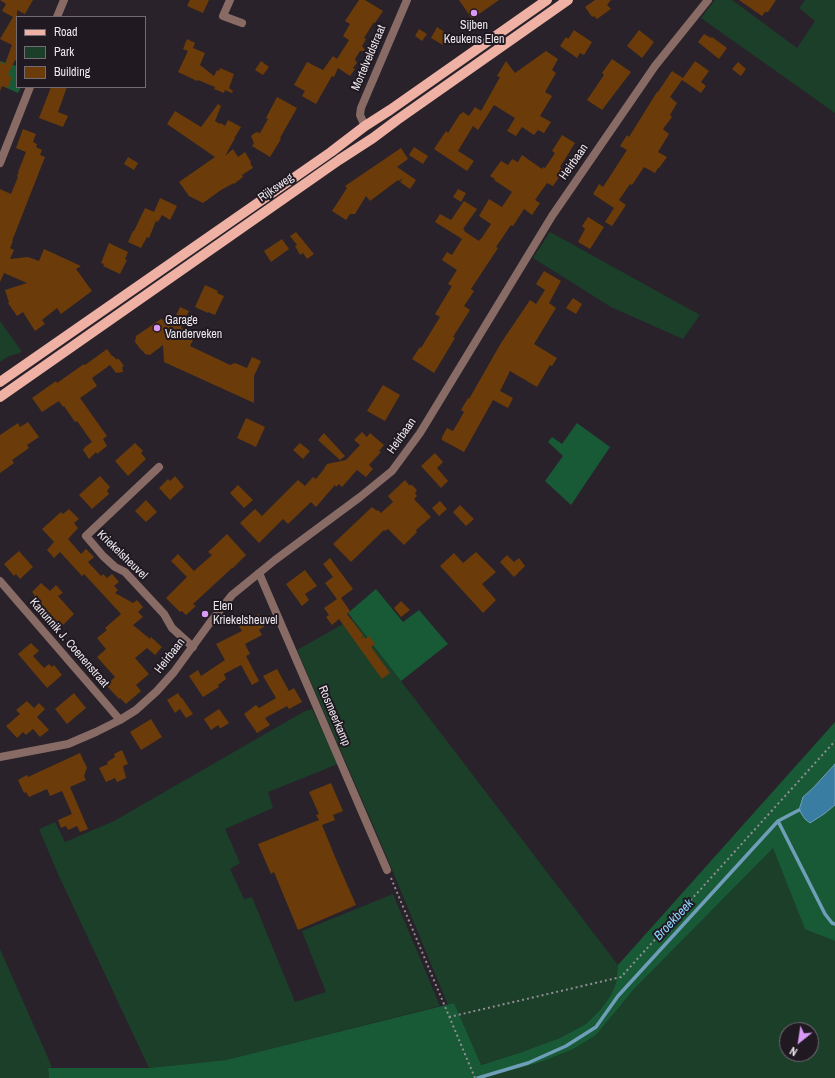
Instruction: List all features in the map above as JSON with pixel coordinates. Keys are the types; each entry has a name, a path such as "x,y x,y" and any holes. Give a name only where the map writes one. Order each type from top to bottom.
{"main road":[{"name":"Rijksweg","path":"0,382 547,0"},
{"name":"Rijksweg","path":"0,397 320,173 373,138 568,0"}],"street":[{"path":"57,16 64,0"},
{"path":"230,0 223,16 242,23"},
{"name":"Mortelveldstraat","path":"365,126 360,115 360,108 407,0"},
{"name":"Heirbaan","path":"0,756 68,744 120,720 136,710 157,691 174,672 232,595 392,471 420,433 552,216 655,66 708,0"},
{"path":"0,163 30,88"},
{"name":"Kriekelsheuvel","path":"159,467 86,536 103,556 115,567 125,572 164,614 172,628 193,647"},
{"name":"Rosmeerkamp","path":"259,573 387,870"},
{"name":"Kanunnik J. Coenenstraat","path":"0,582 120,720"}],"path":[{"path":"449,1017 620,976 835,741"},
{"path":"387,870 474,1078"}],"green space":[{"path":"715,0 732,0 797,48 815,21 799,8 805,0 835,0 835,113 701,18"},
{"path":"0,61 16,66 16,88 20,88 18,93 0,85"},
{"path":"550,232 700,315 683,339 611,307 533,258"},
{"path":"0,321 22,352 7,357 0,362"},
{"path":"577,423 610,447 571,505 545,481 563,456 548,442 552,437 562,444"},
{"path":"376,589 403,622 419,610 448,644 401,681 348,613"},
{"path":"352,619 618,965 616,983 611,995 601,1009 586,1024 560,1038 480,1065 454,1003 448,1005 383,848 297,650"},
{"path":"312,709 338,764 268,792 273,808 225,829 240,863 230,869 244,899 252,897 295,1002 326,992 302,931 393,894 440,1006 226,1060 149,1068 58,874 39,829 55,822 65,842 114,821 305,711"},
{"path":"835,722 835,764 803,797 810,822 824,814 835,805 835,941 805,929 773,848 635,988 596,1035 573,1049 538,1063 486,1078 49,1078 48,1068 149,1068 226,1060 454,1003 481,1065 560,1038 586,1024 601,1009 611,995 616,983 618,965"},
{"path":"773,847 805,928 835,941 835,1078 486,1078 538,1063 596,1035 635,988"},
{"path":"0,949 52,1067 48,1068 49,1078 0,1078"}],"water":[{"path":"835,764 835,805 810,823 805,819 799,810 803,797"}],"building":[{"path":"0,0 33,0 25,14 17,10 16,60 8,75 12,77 8,88 2,86 0,91 0,62 5,64 12,45 0,39 13,17 2,11 6,4"},
{"path":"190,0 209,0 203,13 187,6"},
{"path":"359,0 365,0 383,11 364,38 366,39 362,46 366,51 360,51 355,59 357,63 353,68 355,69 350,76 338,68 334,77 332,76 316,104 302,96 305,91 294,85 307,62 323,70 333,56 337,59 349,40 343,36 350,24 345,21"},
{"name":"Sijben Keukens Elen","path":"459,0 499,0 472,19"},
{"path":"595,0 611,0 607,5 611,9 597,19 594,16 592,17 585,7"},
{"path":"739,0 776,0 768,12 765,12 762,16"},
{"path":"437,27 449,35 443,45 431,38"},
{"path":"419,29 427,34 422,41 415,36"},
{"path":"574,30 592,42 584,55 580,53 577,58 560,46 566,37 568,39"},
{"path":"639,30 654,42 642,58 627,46"},
{"path":"704,34 711,38 712,37 727,48 719,59 698,42"},
{"path":"187,39 195,43 193,48 205,53 200,65 214,76 220,68 234,74 229,88 233,91 232,93 225,90 224,93 214,89 215,87 198,80 197,81 178,72 188,51 183,49"},
{"path":"546,51 558,59 552,70 556,73 545,92 552,96 540,116 551,122 544,133 538,130 534,135 522,127 516,136 507,131 515,118 494,105 478,130 473,126 458,151 474,161 467,171 434,149 446,131 448,133 460,114 463,112 469,116 475,107 481,111 500,77 497,76 506,61 515,73"},
{"path":"612,59 631,72 602,110 587,100 604,75 602,73"},
{"path":"261,61 269,67 263,75 255,70"},
{"path":"695,61 709,71 701,82 706,86 701,93 682,80 670,97 677,103 670,115 672,117 663,129 669,134 658,152 667,157 655,173 644,167 632,185 630,184 619,200 626,205 612,226 605,222 614,208 593,194 599,184 603,187 627,150 620,146 627,135 629,137 672,71 683,78"},
{"path":"738,62 746,69 741,76 732,69"},
{"path":"51,88 67,88 58,112 68,116 63,127 39,118"},
{"path":"277,97 297,108 270,157 252,146 254,143 251,136 256,132 260,133 268,119 266,118"},
{"path":"218,104 221,106 215,121 225,126 228,120 241,127 235,137 234,136 235,138 225,156 233,149 238,157 245,152 253,168 242,175 243,177 234,184 221,190 203,203 189,196 179,182 215,157 167,124 175,111 201,127"},
{"path":"23,129 36,134 33,142 37,144 36,147 42,150 40,155 45,157 12,241 10,248 14,250 10,259 28,257 39,261 44,249 81,266 76,269 92,291 61,314 57,308 42,320 45,324 35,331 23,312 17,316 8,303 5,290 27,283 4,273 0,282 0,189 11,194 18,177 18,172 26,152 16,148"},
{"path":"562,135 575,143 560,167 564,170 553,186 547,183 535,200 540,203 532,215 524,209 513,226 511,225 496,247 498,248 471,289 474,291 464,306 470,310 453,337 455,338 434,373 412,359 420,347 421,348 440,317 435,314 452,286 448,284 457,270 442,260 447,252 452,255 462,239 435,222 440,214 451,220 464,201 477,209 463,229 479,241 491,224 479,216 489,199 502,207 512,192 490,176 501,161 508,165 512,159 518,162 522,155 542,169 543,167 545,168 555,153 552,151"},
{"path":"414,147 428,156 423,164 409,155"},
{"path":"401,148 408,159 397,167 416,180 410,189 400,182 403,178 399,181 398,180 370,201 366,196 355,214 350,214 346,220 332,211 347,188 345,186"},
{"path":"128,157 138,163 134,170 124,164"},
{"path":"458,189 466,193 461,202 453,197"},
{"path":"160,198 177,206 170,220 162,215 158,222 156,221 149,238 147,237 141,248 128,242 145,208 154,212"},
{"path":"588,217 604,227 590,249 578,242 585,229 582,226"},
{"path":"296,232 314,254 307,259 303,253 300,255 295,246 297,245 290,236"},
{"path":"282,239 289,249 271,262 264,251"},
{"path":"109,243 128,252 125,259 127,260 120,274 103,266 104,264 101,263"},
{"path":"544,271 561,281 549,303 556,308 534,344 557,358 552,366 550,365 537,387 510,371 500,391 513,398 508,408 493,400 464,452 442,440 442,437 447,428 453,431 464,412 461,410 468,398 469,399 501,343 530,300 536,304 545,290 536,284"},
{"path":"205,285 218,291 217,293 224,296 215,315 195,307"},
{"path":"573,298 582,304 576,314 566,308"},
{"path":"180,307 189,311 181,328 196,334 190,346 230,365 235,363 247,368 252,357 261,361 254,376 254,403 164,362 163,345 150,355 145,354 135,342 136,336 161,319 172,324"},
{"path":"107,349 112,356 117,360 118,358 124,366 122,367 123,372 116,373 110,365 92,378 97,386 80,398 107,436 103,439 107,446 97,454 96,452 89,459 83,450 92,442 64,406 63,407 59,401 42,412 32,398 56,381 57,383 84,364 85,365"},
{"path":"383,385 400,395 385,421 367,411"},
{"path":"246,418 265,427 256,447 237,438"},
{"path":"28,422 39,437 27,445 29,448 12,460 14,463 0,473 0,435 18,423 20,427"},
{"path":"362,432 367,437 370,433 384,445 379,451 381,452 369,465 373,469 366,477 357,470 342,487 339,484 336,487 335,485 316,507 311,502 288,524 283,519 259,543 240,523 255,509 262,516 298,480 305,486 313,477 316,479 327,464 346,460 360,445 354,440"},
{"path":"324,433 345,456 340,460 318,440"},
{"path":"135,443 143,451 141,453 146,459 128,476 115,461"},
{"path":"300,443 310,451 303,459 293,450"},
{"path":"435,453 443,462 437,468 448,481 441,488 421,466"},
{"path":"100,476 110,487 107,491 109,494 92,509 79,495"},
{"path":"175,476 184,487 170,500 159,488 168,479 170,481"},
{"path":"405,480 409,485 412,485 417,490 415,493 417,496 414,499 431,517 416,530 417,532 404,545 388,529 385,531 384,530 351,562 333,544 372,507 381,513 393,502 388,496"},
{"path":"238,485 253,500 244,508 230,493"},
{"path":"146,500 157,512 146,522 135,511"},
{"path":"440,501 447,509 439,516 432,508"},
{"path":"460,505 474,519 466,526 453,512"},
{"path":"69,509 79,519 74,523 78,528 68,539 81,554 86,549 94,557 88,562 101,576 103,574 107,578 112,574 119,582 114,586 118,590 115,593 133,603 137,600 143,607 138,612 143,617 133,625 150,639 151,637 162,647 155,655 147,648 135,658 149,674 136,685 141,691 126,704 106,685 115,677 97,657 106,649 97,638 107,630 105,628 121,614 84,574 82,576 60,552 54,558 47,550 54,542 42,529 61,512 63,514"},
{"path":"227,534 246,555 193,604 196,606 186,615 182,611 180,612 166,598 187,577 171,561 178,554 194,571 212,555 208,552"},
{"path":"19,551 33,567 20,579 16,574 14,576 4,564"},
{"path":"476,552 496,572 482,584 496,600 483,613 440,566 454,553 463,563"},
{"path":"507,555 514,562 519,558 525,566 514,577 500,562"},
{"path":"330,558 353,589 341,598 350,611 347,614 363,635 361,639 364,636 365,639 369,636 375,644 371,647 390,673 382,679 339,619 332,625 326,617 329,615 324,608 337,599 325,583 333,577 323,564"},
{"path":"305,570 317,586 305,594 309,600 302,606 286,584"},
{"path":"41,583 50,591 56,585 63,593 58,596 74,614 62,626 59,622 57,624 34,598 34,594 32,592"},
{"path":"401,601 410,610 401,617 394,608"},
{"path":"259,614 265,626 259,630 262,635 245,644 250,654 246,656 259,681 252,685 241,665 224,674 226,679 218,685 219,687 203,697 189,676 198,670 201,676 225,660 216,644 242,631 238,625"},
{"path":"31,643 39,651 33,656 44,668 49,664 52,667 54,665 62,675 47,688 18,654"},
{"path":"277,669 289,691 294,688 302,702 289,709 287,706 265,718 270,725 257,733 244,714 256,705 259,708 276,698 263,676"},
{"path":"74,693 86,708 67,724 55,709"},
{"path":"178,693 193,714 186,718 180,709 175,713 167,700"},
{"path":"27,701 34,708 39,703 45,709 37,717 49,730 40,737 33,729 26,735 23,732 17,738 6,726 20,714 16,710"},
{"path":"219,709 229,723 221,728 218,725 211,730 204,719"},
{"path":"151,719 162,737 141,750 130,732"},
{"path":"122,750 128,764 123,766 126,778 117,782 115,778 106,782 99,768 108,764 107,762 115,757 114,754"},
{"path":"80,753 87,768 84,776 86,780 70,787 88,829 80,832 77,826 68,830 66,826 61,828 58,820 72,814 62,791 50,796 47,789 29,797 26,792 24,793 18,780 27,775 28,777"},
{"path":"331,783 343,811 333,815 335,820 322,825 356,905 298,930 274,872 271,874 258,844 319,820 316,815 319,814 309,792"}],"waterway":[{"name":"Broekbeek","path":"478,1078 528,1063 566,1046 596,1027 618,996 778,821 799,810"},
{"name":"Broekbeek","path":"778,821 825,914 832,923 835,924"}],"place":[{"name":"Sijben Keukens Elen","path":"474,13"},
{"name":"Garage Vanderveken","path":"157,328"},
{"name":"Elen Kriekelsheuvel","path":"205,614"}]}
